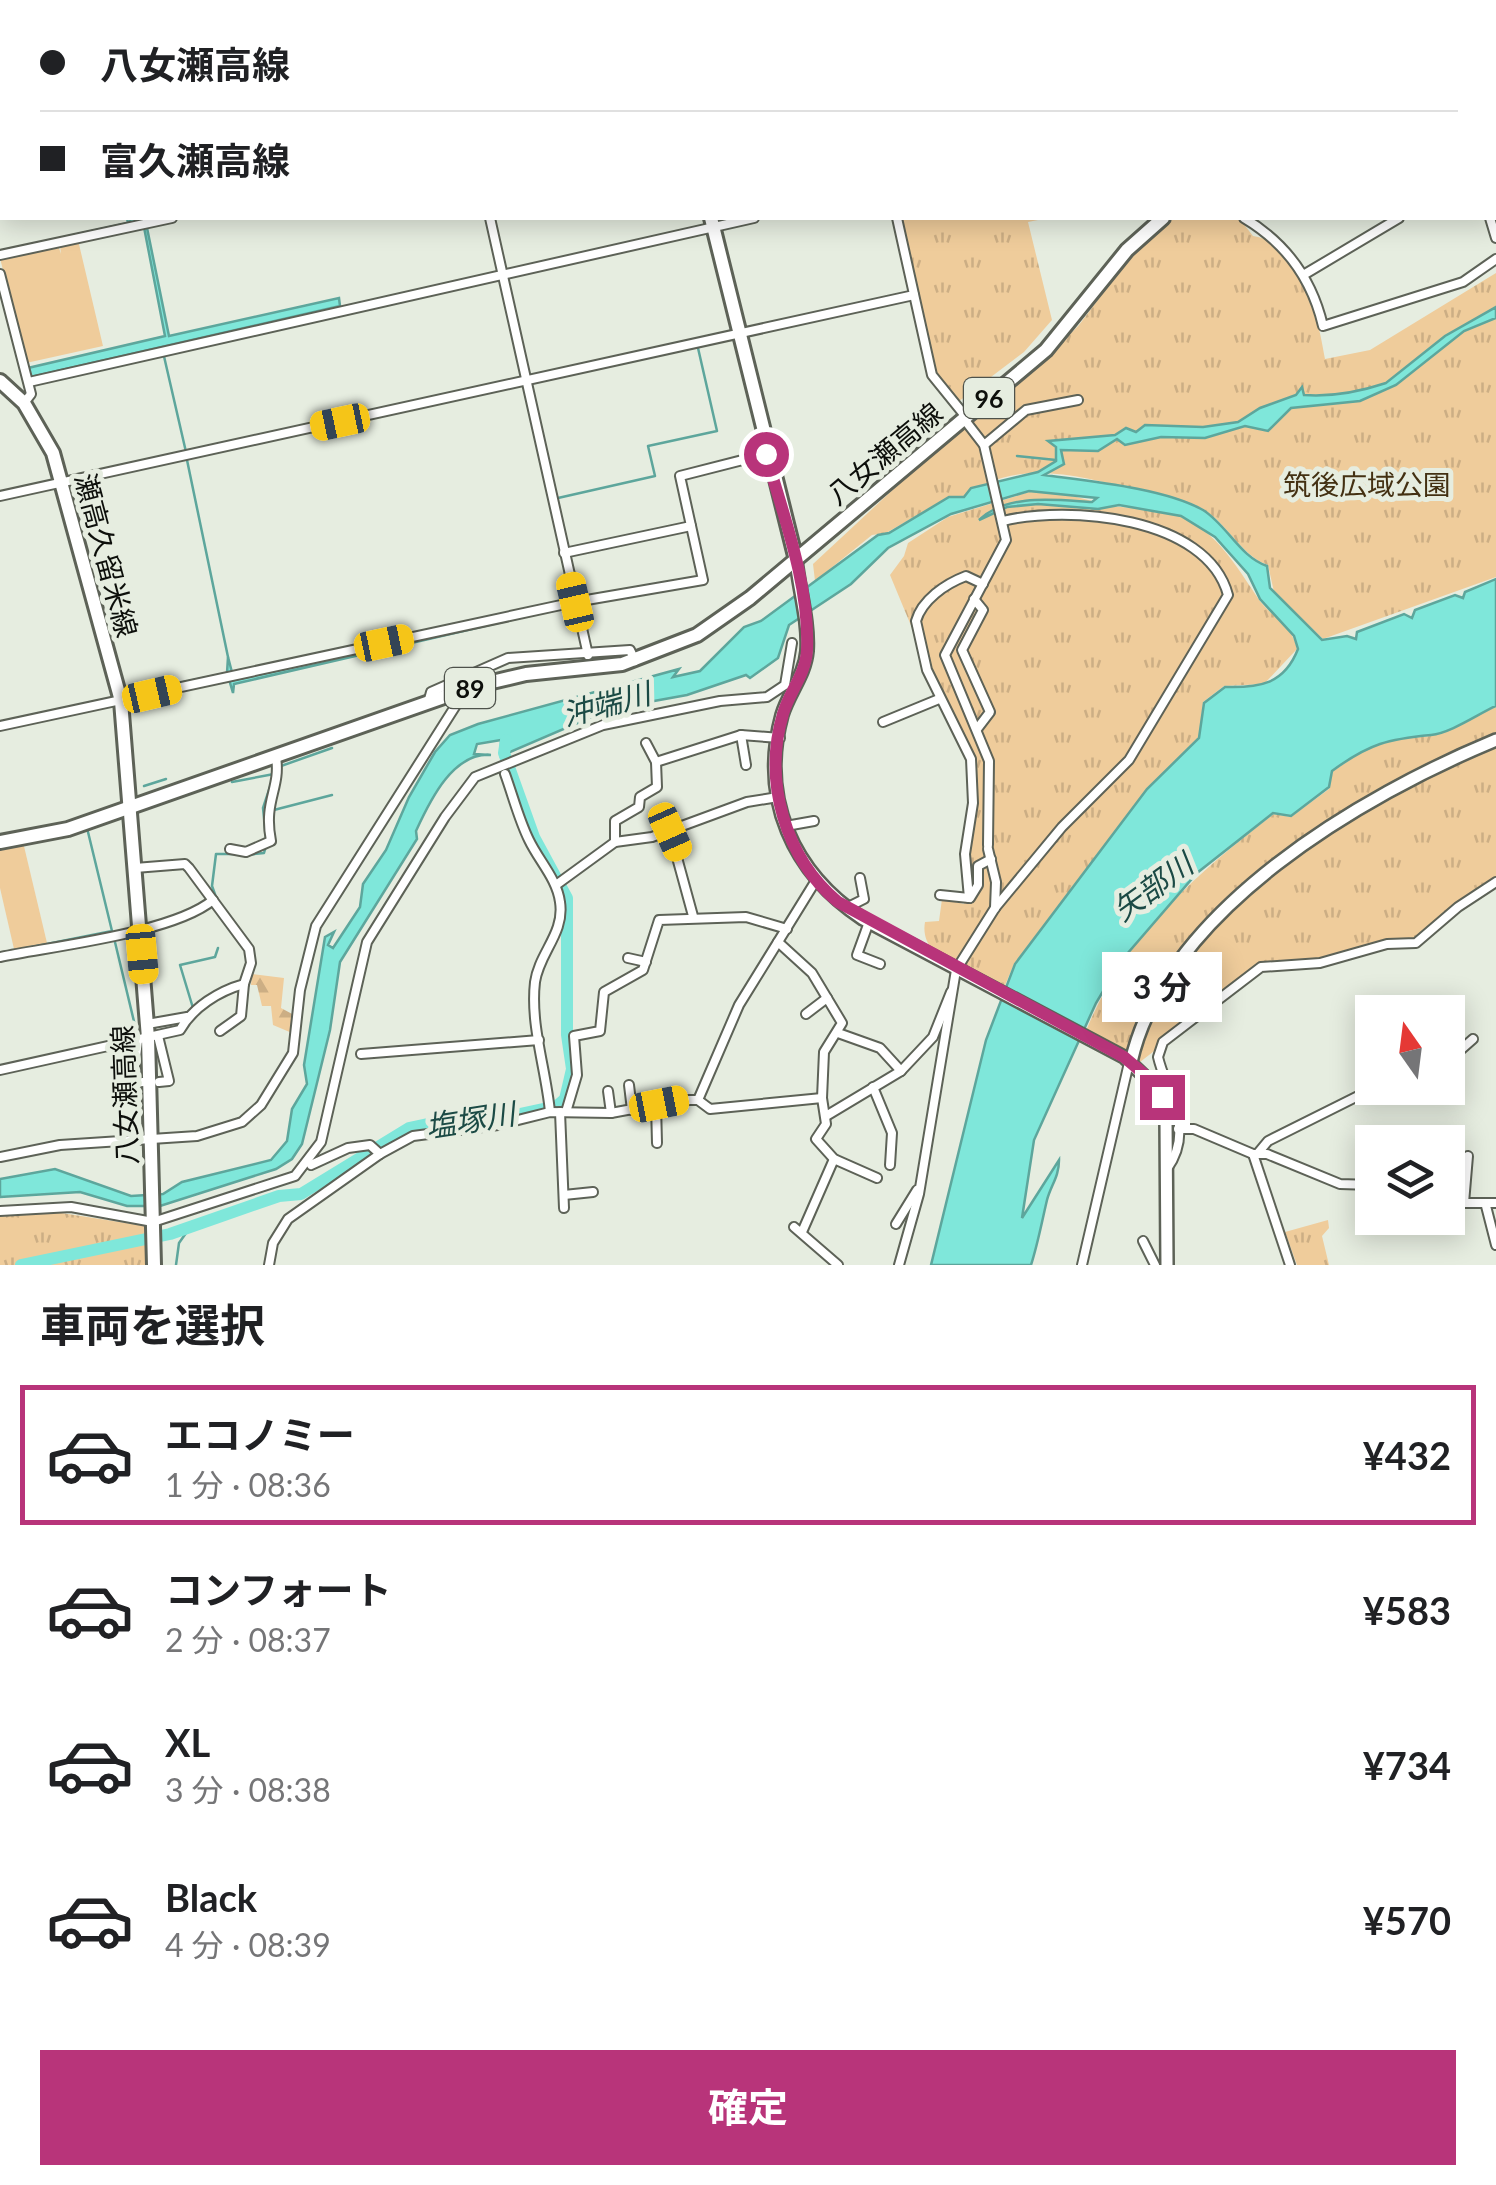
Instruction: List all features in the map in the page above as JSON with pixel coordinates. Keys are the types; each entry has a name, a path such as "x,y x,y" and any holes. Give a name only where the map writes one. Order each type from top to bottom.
{"main road":[{"name":"八女瀬高線","path":"796,560 1046,350 1127,250 1161,220"},
{"path":"712,223 766,454 796,560 804,623 807,649 797,683 784,708 780,738 778,797 786,826 816,882 846,908 959,975 1128,1062 1162,1097 1167,1265"},
{"name":"瀬高久留米線","path":"2,383 24,403 48,441 62,483 121,700 130,804"},
{"name":"89","path":"0,842 68,829 130,804 459,692 526,674 635,660 697,635 796,560"},
{"path":"1128,1062 1168,980 1197,941 1252,886 1388,791 1496,740"},
{"name":"八女瀬高線","path":"130,804 148,1038 154,1265"}],"street":[{"path":"0,255 163,220"},
{"path":"490,220 588,655"},
{"path":"28,382 737,220"},
{"path":"897,220 932,375 984,444 1002,521 1004,550 946,646 948,667 977,729 991,777 989,851 996,882 995,908"},
{"path":"1247,220 1262,229 1305,274 1323,326 1463,282 1496,260"},
{"path":"1305,274 1396,220"},
{"path":"0,274 32,394 24,403"},
{"path":"0,496 914,295"},
{"path":"984,444 1026,410 1078,400"},
{"path":"0,726 575,602 703,580 680,476 766,454"},
{"path":"826,1116 901,1071 933,1038 959,975 995,908 1062,827 1129,760 1228,595 1205,556 1182,538 1160,530 1062,512 1002,521"},
{"path":"564,554 691,526"},
{"path":"969,898 965,854 973,803 971,759 939,699 916,630 920,608 958,579 966,576 983,584"},
{"path":"974,599 983,610 964,642 966,663 990,712 977,729"},
{"path":"777,691 789,677 792,644"},
{"path":"428,704 431,692 508,658 538,653 588,655 630,650 635,660"},
{"path":"948,667 966,663"},
{"path":"306,1166 321,1142 367,942 444,817 475,778 603,725 720,701 767,697 797,683"},
{"path":"969,711 978,688"},
{"path":"0,1157 60,1145 197,1136 242,1122 280,1080 293,1053 300,990 316,926 458,702 459,692"},
{"path":"883,722 939,699"},
{"path":"742,735 746,765"},
{"path":"656,762 742,735 780,738"},
{"path":"684,739 687,751"},
{"path":"616,842 616,820 639,807 640,797 657,788 656,762 646,743"},
{"path":"230,850 246,852 272,841 266,815 278,777 276,757"},
{"path":"505,774 528,840 556,885 560,922 535,981 534,1026 559,1112 564,1208"},
{"path":"556,885 616,842 670,832 746,802 778,797"},
{"path":"786,826 814,821"},
{"path":"670,832 693,916"},
{"path":"969,898 978,884 978,866 989,851"},
{"path":"135,868 185,864 251,954 240,1016 220,1031"},
{"path":"846,908 864,899 860,878"},
{"path":"698,1100 739,1005 816,882"},
{"path":"1167,1169 1178,1129 1177,1104 1158,1057 1164,1042 1240,981 1270,965 1320,964 1387,944 1416,944 1458,907 1496,882"},
{"path":"940,895 969,898"},
{"path":"0,956 140,929 202,909 214,900"},
{"path":"559,1112 577,1075 574,1036 600,1031 604,992 626,982 646,962 659,920 693,916 746,918 787,929"},
{"path":"869,922 856,955 880,964"},
{"path":"778,942 800,958 842,1023 824,1052 822,1098 826,1116 816,1140 834,1159 878,1178"},
{"path":"628,958 646,962"},
{"path":"899,1265 920,1187 959,975"},
{"path":"0,1070 180,1030 187,1017 224,990 244,984"},
{"path":"806,1014 827,998"},
{"path":"154,1023 187,1017"},
{"path":"838,1033 880,1048 909,1078"},
{"path":"148,1038 168,1081 159,1082"},
{"path":"142,1082 133,1083 148,1038"},
{"path":"1465,1046 1473,1038"},
{"path":"361,1054 539,1040"},
{"path":"1082,1265 1128,1062"},
{"path":"629,1085 632,1110"},
{"path":"873,1087 892,1133 890,1164"},
{"path":"608,1091 611,1113"},
{"path":"269,1265 274,1243 288,1218 380,1154 413,1136 498,1126 559,1112 632,1110 680,1095 698,1100 710,1109 822,1098"},
{"path":"1255,1154 1268,1142 1355,1098"},
{"path":"657,1143 658,1102"},
{"path":"1178,1129 1194,1129 1340,1184 1355,1184"},
{"path":"0,1211 70,1208 153,1224 283,1181 348,1148 370,1146 380,1154"},
{"path":"1255,1154 1290,1265"},
{"path":"1465,1191 1468,1156"},
{"path":"834,1159 825,1192 798,1230 838,1265"},
{"path":"896,1224 920,1187"},
{"path":"564,1194 593,1192"},
{"path":"1465,1203 1491,1204 1496,1246"},
{"path":"1143,1241 1155,1265"}],"green space":[{"path":"900,220 1038,220 1028,222 1052,320 1024,352 958,402 935,373"},
{"name":"筑後広域公園","path":"1172,220 1241,220 1253,236 1285,253 1296,268 1313,305 1325,359 1370,350 1496,273 1496,577 1323,639 1274,592 1268,565 1250,555 1204,510 1187,502 1091,479 1046,473 1003,478 963,498 949,497 886,533 872,535 815,581 813,564 956,431 1038,367 1079,325 1134,252"},
{"path":"78,240 103,346 26,363 0,258 58,245 61,254 60,245"},
{"name":"筑後広域公園","path":"1029,492 1160,510 1198,526 1222,548 1260,601 1287,628 1297,649 1264,684 1224,686 1203,702 1199,737 1147,789 1014,964 1003,990 951,965 930,947 925,935 925,922 939,921 942,899 964,904 966,897 968,763 890,575 908,543 948,517"},
{"path":"1496,707 1496,880 1488,881 1428,936 1393,949 1259,970 1140,1062 1086,1031 1141,937 1190,884 1245,836 1274,814 1291,817 1329,789 1333,771 1379,741 1431,736"},
{"path":"23,842 47,943 14,949 0,888 0,846"},
{"path":"252,974 284,978 281,1008 294,1015 292,1033 273,1025 271,1006 262,1006 257,985 251,985"},
{"path":"36,1209 145,1226 146,1265 0,1265 0,1213"},
{"path":"1328,1220 1329,1228 1322,1236 1329,1265 1297,1265 1285,1232"}],"water":[{"path":"130,220 145,220 169,336 339,298 340,306 31,377 28,368 165,336 143,222"},
{"path":"1496,307 1496,318 1464,331 1396,385 1360,401 1291,408 1268,431 1245,426 1205,438 1161,437 1125,445 1117,439 1098,451 1061,450 1064,464 1044,475 1147,491 1203,510 1249,556 1267,566 1270,588 1322,640 1347,636 1356,639 1357,632 1404,614 1412,618 1415,610 1455,595 1463,598 1465,592 1496,579 1496,706 1439,734 1380,744 1345,762 1332,771 1329,787 1291,816 1273,813 1197,873 1121,961 1096,1003 1034,1140 1022,1218 1059,1160 1031,1265 931,1265 986,1040 1015,964 1147,789 1199,738 1204,703 1225,687 1269,682 1285,670 1298,649 1294,636 1260,599 1248,574 1215,537 1181,516 1119,505 1098,509 1038,504 1007,507 979,520 990,511 1018,502 1092,502 1097,498 1029,491 951,514 888,548 851,584 789,625 778,658 750,678 746,675 687,695 610,709 501,756 501,740 477,744 474,754 491,755 466,761 445,780 422,818 417,839 340,962 330,1030 302,1144 292,1159 276,1169 160,1206 127,1206 80,1192 0,1197 0,1179 55,1169 131,1196 163,1194 182,1182 271,1160 287,1141 292,1109 307,1084 304,1065 325,937 334,932 328,945 333,948 360,907 363,884 386,850 409,797 435,752 450,735 679,669 673,677 700,671 744,627 761,621 878,535 889,533 949,497 964,497 971,488 1038,472 1056,461 1056,447 1048,441 1115,435 1126,428 1136,432 1145,425 1203,427 1238,422 1260,408 1296,395 1302,387 1304,395 1315,395 1377,386 1445,336"},
{"path":"572,606 234,684 233,693 228,676 127,694 227,673 228,657 234,680"}],"waterway":[{"path":"42,242 128,223 127,220"},
{"path":"558,498 655,476 648,446 717,431 698,348"},
{"path":"163,352 186,452"},
{"path":"1017,456 1056,460"},
{"path":"187,460 228,657"},
{"path":"0,722 70,707"},
{"name":"塩塚川","path":"21,1265 170,1234 279,1196 301,1194 409,1128 437,1122 497,1119 557,1106 565,1099 572,1069 567,1035 567,898 534,837 504,753 506,740"},
{"path":"281,766 332,748"},
{"path":"232,782 274,774"},
{"path":"266,838 263,808 273,778"},
{"path":"144,786 166,779"},
{"path":"270,811 332,795"},
{"path":"17,950 112,931 88,832"},
{"path":"246,855 264,853 266,846"},
{"path":"216,897 212,886 216,854 238,854"},
{"path":"114,938 137,1034"},
{"path":"193,1008 180,965 215,957 218,948"},
{"path":"176,1265 179,1243 191,1226"}],"route":[{"path":"766,454 796,560 807,649 804,669 784,708 777,769 778,797 797,855 816,882 838,902 956,970 1124,1057 1151,1080 1162,1097"}],"water label":[{"name":"沖端川","path":"606,703"},
{"name":"矢部川","path":"1152,886"}]}
